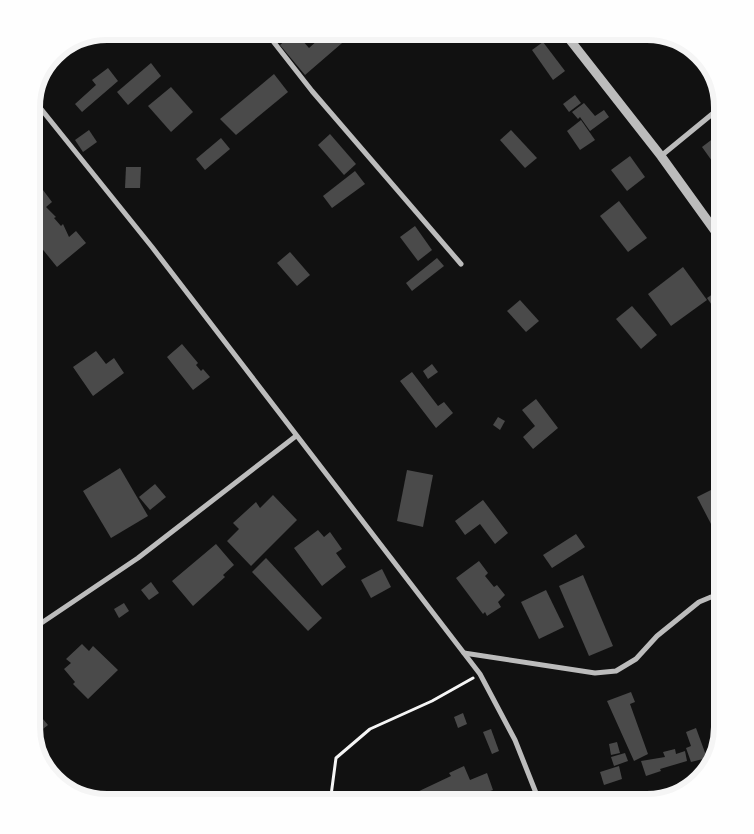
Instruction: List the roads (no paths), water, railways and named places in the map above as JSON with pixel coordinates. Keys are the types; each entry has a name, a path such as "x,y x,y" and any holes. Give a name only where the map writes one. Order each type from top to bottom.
{"street":[{"path":"272,40 312,91 461,264"},
{"path":"570,40 661,156 714,230"},
{"path":"41,110 152,247 480,674 515,740 536,794"},
{"path":"661,156 714,113"},
{"path":"40,624 138,558 296,436"},
{"path":"463,653 595,673 616,672 636,659 657,636 699,602 714,597"}]}
